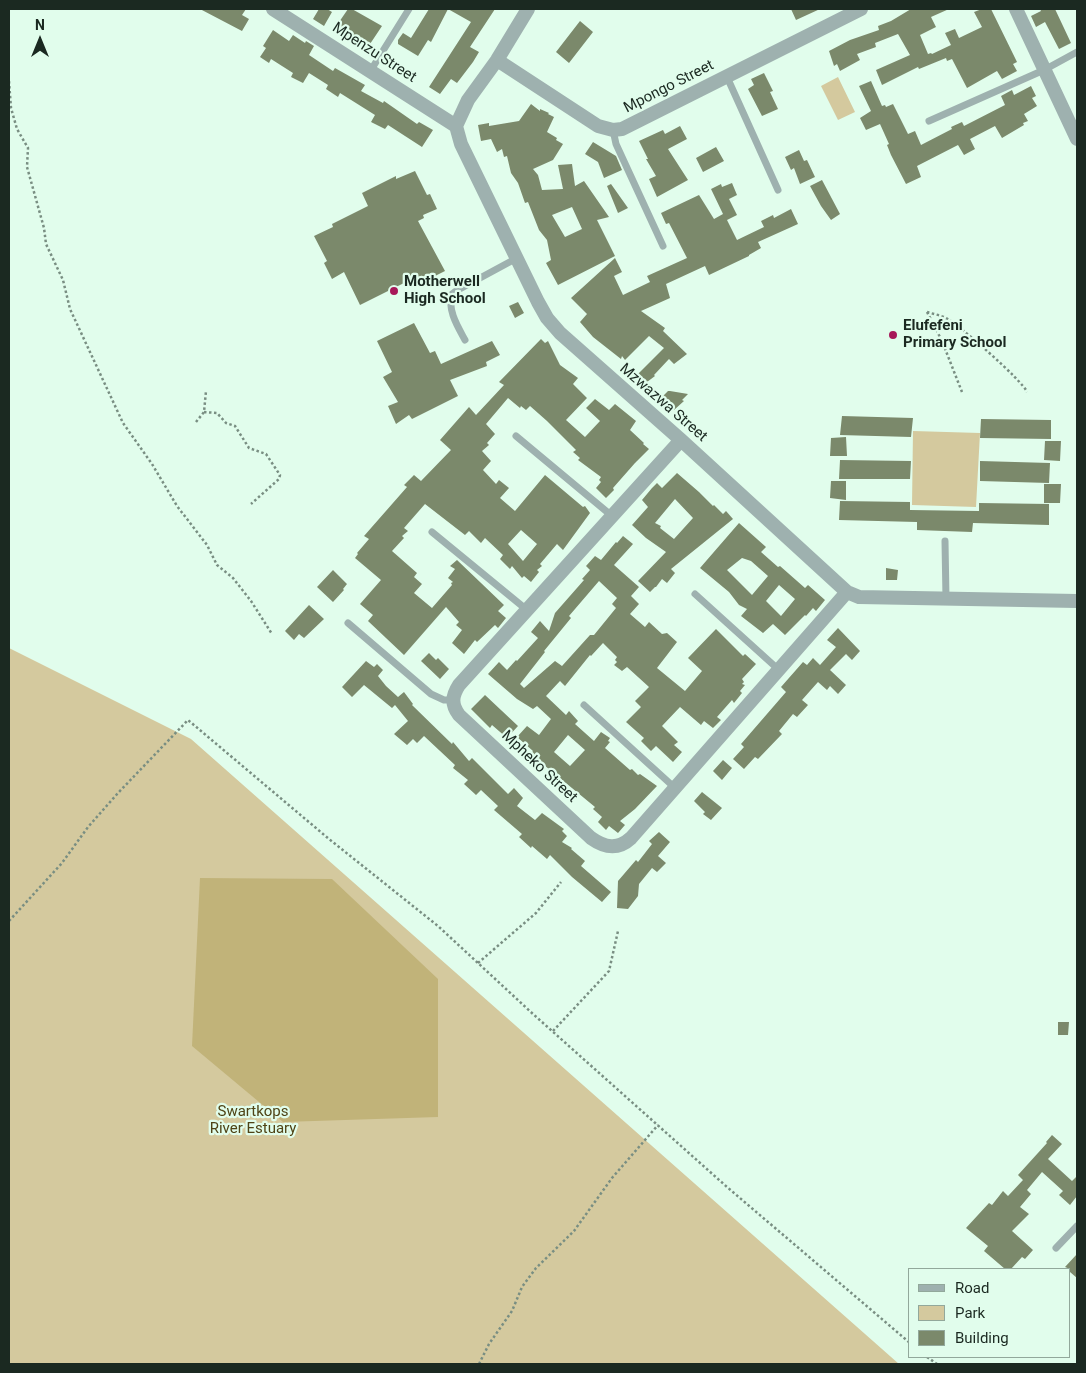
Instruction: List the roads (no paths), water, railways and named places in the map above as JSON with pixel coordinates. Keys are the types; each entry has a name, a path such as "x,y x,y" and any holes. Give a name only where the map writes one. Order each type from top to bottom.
{"street":[{"name":"Mpenzu Street","path":"273,9 456,126"},
{"path":"456,126 468,100 497,60 528,9"},
{"name":"Mpongo Street","path":"497,60 598,126 613,130 622,129 861,9"},
{"path":"1016,9 1077,139"},
{"name":"Mzwazwa Street","path":"456,126 461,144 517,258 543,310 560,334 681,440 847,592 859,597 1077,601"},
{"path":"453,700 453,694 459,685 681,440"},
{"name":"Mpheko Street","path":"453,700 454,708 459,715 591,838 612,847 626,843 847,592"}],"lane":[{"path":"371,70 409,9"},
{"path":"929,121 1044,70 1077,52"},
{"path":"727,77 778,190"},
{"path":"613,130 616,144 664,246"},
{"path":"465,340 450,306 452,294 517,258"},
{"path":"516,436 612,516"},
{"path":"432,532 527,610"},
{"path":"945,541 946,600"},
{"path":"696,594 779,670"},
{"path":"348,623 431,694 444,700 453,700"},
{"path":"584,705 675,788"},
{"path":"1056,1248 1077,1226"}],"place":[{"name":"Motherwell High School","path":"394,291"},
{"name":"Elufefeni Primary School","path":"893,335"}],"park label":[{"name":"Swartkops River Estuary","path":"253,1120"}]}
